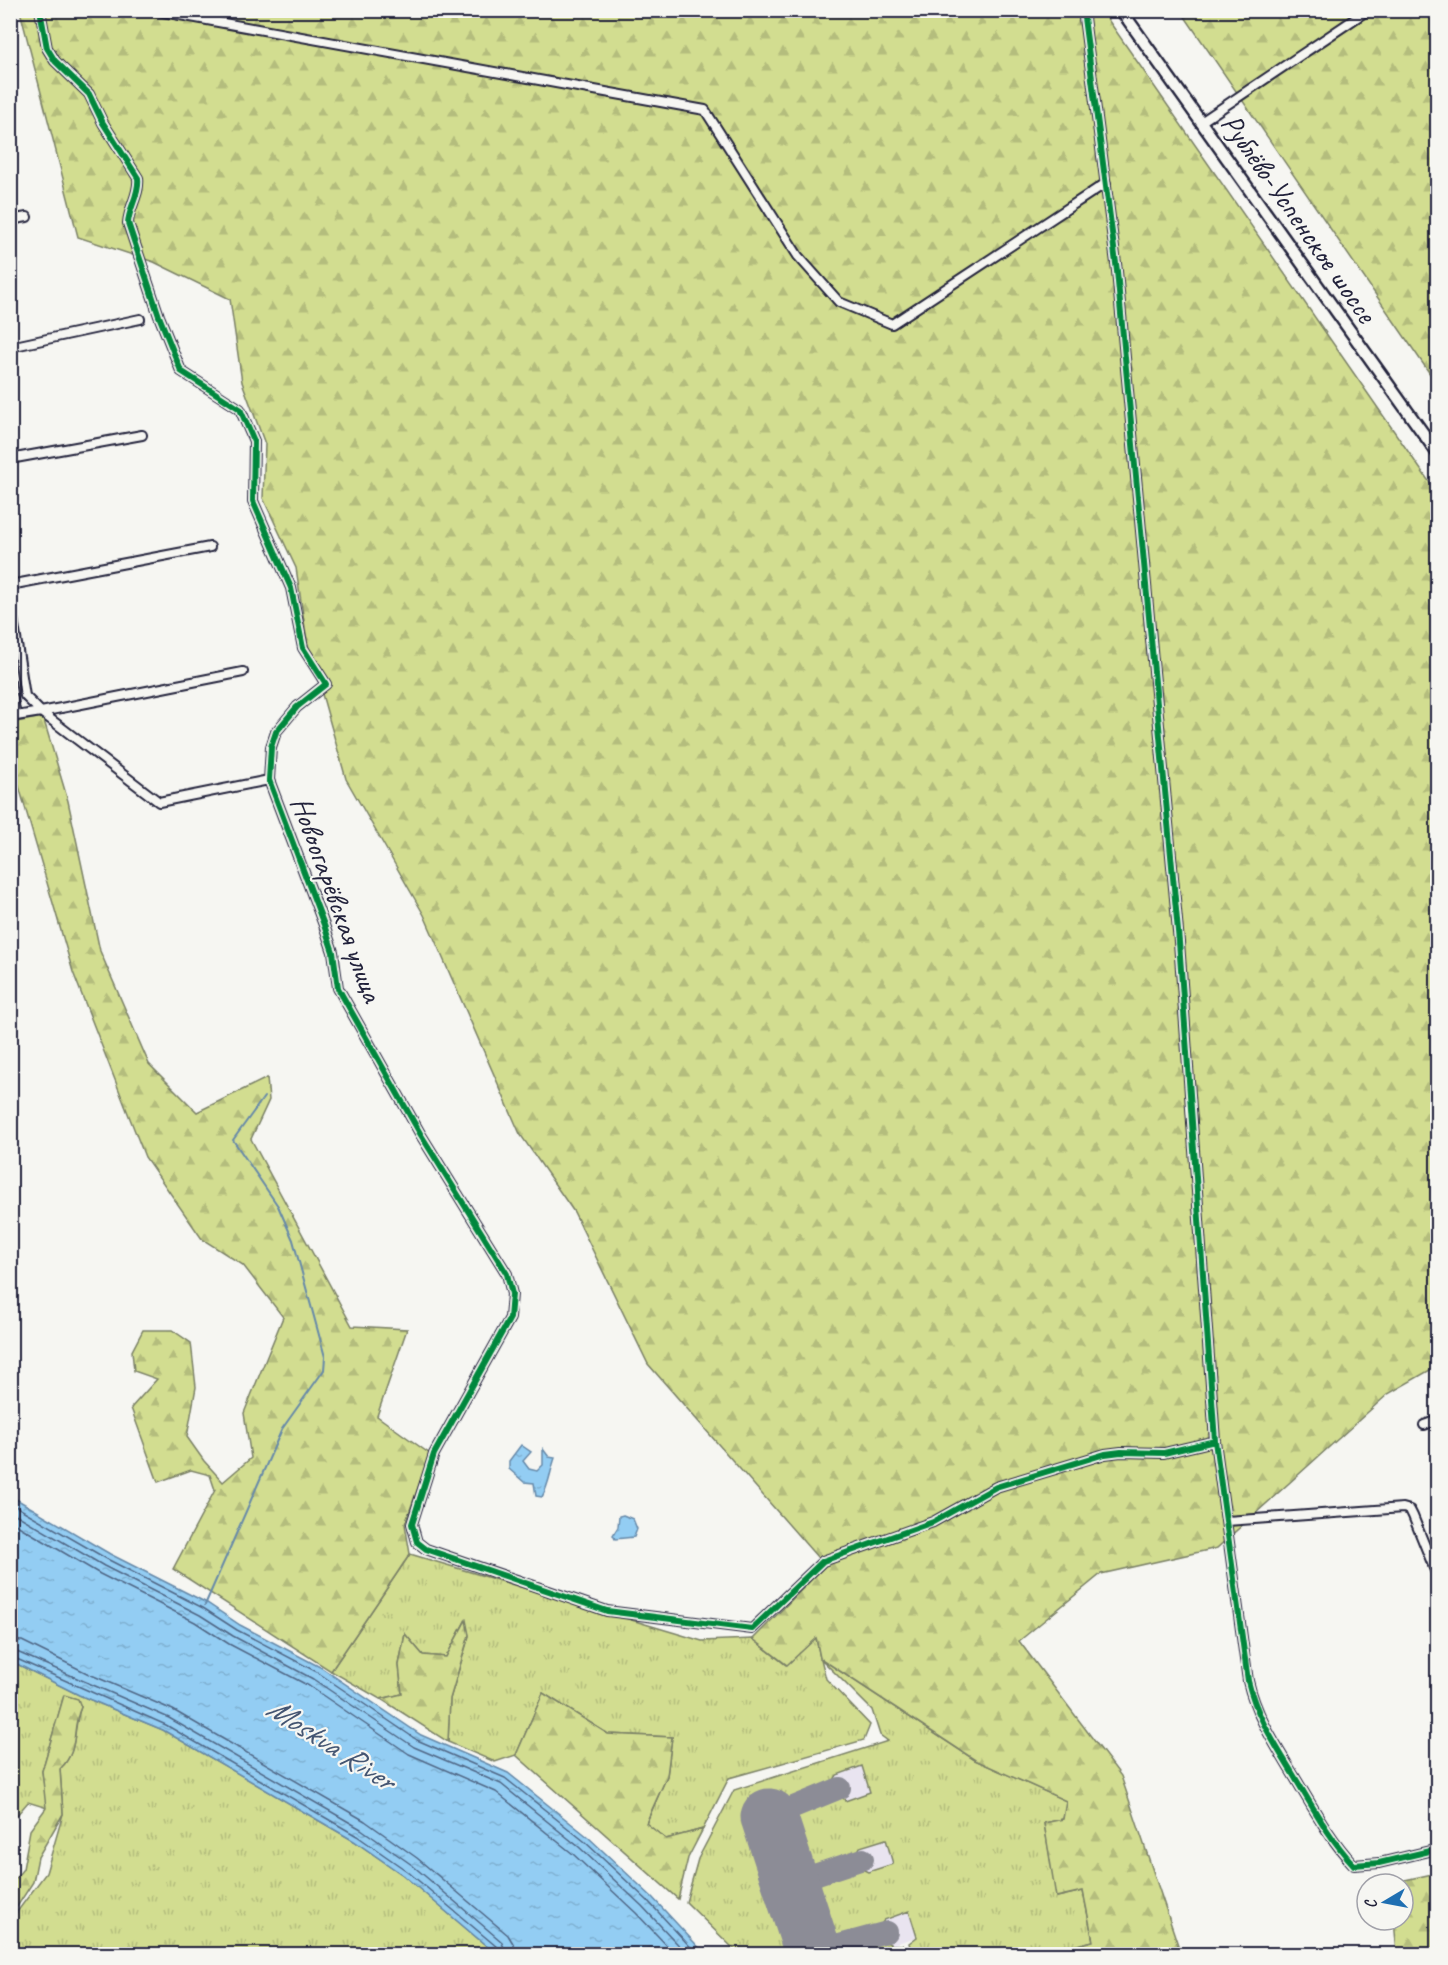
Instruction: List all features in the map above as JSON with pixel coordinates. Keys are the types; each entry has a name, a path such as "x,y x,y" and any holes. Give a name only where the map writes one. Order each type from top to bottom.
{"main road":[{"name":"Рублёво-Успенское шоссе","path":"1121,10 1437,454"}],"street":[{"name":"Новоогарёвская улица","path":"40,10 47,48 55,61 89,94 103,123 138,178 139,187 128,214 128,223 159,316 181,371 240,409 254,441 253,501 291,588 303,648 326,684 297,707 276,732 271,747 269,780 333,952 338,988 421,1135 507,1274 512,1294 510,1318 434,1454 412,1524 417,1542 426,1549 608,1611 752,1629 823,1561 933,1522 996,1487 1105,1454 1164,1453 1215,1441"},
{"path":"152,10 705,110 798,255 832,294 839,302 892,324 1106,183"},
{"path":"1083,10 1117,270 1179,942 1215,1441 1254,1706 1265,1730 1333,1843 1354,1865 1379,1863 1437,1849"},
{"path":"1201,122 1368,10"},
{"path":"10,220 27,217"},
{"path":"10,347 140,319"},
{"path":"10,459 142,435"},
{"path":"10,585 210,547"},
{"path":"10,599 25,696 41,712 159,802 269,780"},
{"path":"10,682 16,716 243,672"},
{"path":"1424,1425 1437,1420"},
{"path":"1227,1521 1403,1508 1410,1510 1413,1516 1437,1578"}],"shaded area":[{"path":"862,1766 870,1792 844,1801 836,1775"},
{"path":"886,1839 893,1864 867,1872 860,1847"},
{"path":"909,1911 917,1937 891,1945 883,1920"}],"green space":[{"path":"20,11 1102,11 1437,493 1437,1366 1388,1394 1217,1548 1101,1574 1019,1641 1121,1776 1181,1954 1042,1954 1093,1941 1083,1891 1056,1897 1044,1823 1063,1819 1066,1801 975,1760 820,1658 816,1638 787,1665 753,1639 825,1566 648,1364 574,1212 520,1134 424,915 346,779 307,641 296,568 263,498 265,444 242,382 230,299 154,262 78,237"},
{"path":"1181,11 1437,11 1437,384"},
{"path":"43,717 68,801 100,951 149,1064 197,1112 267,1078 269,1100 251,1139 352,1326 407,1329 377,1416 430,1454 405,1524 410,1554 331,1671 173,1569 215,1490 210,1475 191,1470 158,1482 131,1408 157,1379 134,1371 132,1351 143,1330 172,1330 191,1343 196,1387 187,1437 223,1482 251,1458 244,1413 283,1317 243,1265 202,1239 145,1157 73,972 11,759 11,723"},
{"path":"410,1554 702,1641 753,1639 786,1665 816,1637 820,1658 975,1760 1067,1801 1063,1819 1044,1823 1057,1897 1083,1891 1093,1941 1042,1954 912,1954 909,1943 917,1937 909,1911 884,1920 878,1929 840,1937 827,1929 816,1893 820,1879 858,1867 868,1872 893,1864 886,1839 860,1847 855,1857 815,1868 805,1861 794,1825 800,1811 834,1796 843,1797 845,1801 870,1792 862,1766 837,1775 831,1785 748,1816 792,1954 739,1954 686,1902 698,1859 734,1790 888,1741 880,1735 872,1710 821,1659 826,1679 870,1725 864,1740 729,1778 703,1829 666,1839 646,1824 667,1776 672,1737 608,1734 543,1693 516,1755 495,1762 448,1742 450,1699 469,1636 465,1621 446,1657 423,1655 405,1634 399,1665 402,1694 380,1699 331,1671"},
{"path":"466,1620 469,1635 450,1699 448,1742 381,1699 402,1694 399,1665 405,1634 423,1655 446,1657"},
{"path":"11,1661 79,1695 163,1730 354,1841 403,1875 496,1954 11,1954 11,1920 46,1873 63,1814 60,1769 73,1747 81,1707 77,1699 64,1696 42,1771 47,1808 28,1802 11,1822"},
{"path":"543,1693 608,1734 672,1737 667,1776 646,1823 666,1839 703,1829 688,1858 678,1899 516,1755"},
{"path":"64,1695 78,1699 81,1707 71,1754 60,1769 63,1814 38,1857 33,1882 11,1916 11,1884 23,1869 30,1830 46,1808 42,1771"},
{"path":"1437,1873 1437,1954 1397,1954 1395,1932 1415,1932 1415,1878"},
{"path":"882,1940 892,1945 902,1945 904,1954 825,1954"}],"water":[{"path":"521,1445 531,1452 523,1461 529,1469 537,1471 543,1465 543,1449 549,1457 555,1458 542,1497 536,1496 534,1483 524,1482 509,1469 509,1461"},
{"name":"Moskva River","path":"11,1496 110,1554 207,1603 240,1625 320,1667 421,1735 508,1773 588,1837 652,1897 705,1954 496,1954 403,1875 354,1841 163,1730 79,1695 11,1661"},
{"path":"623,1515 633,1519 637,1529 634,1537 615,1539 613,1535 618,1527 619,1516"}],"waterway":[{"path":"205,1605 282,1429 324,1370 325,1357 293,1240 278,1206 233,1140 264,1097"}],"taxiway":[{"path":"769,1817 840,1788"},
{"path":"790,1883 863,1859"},
{"path":"813,1952 887,1932"}],"runway":[{"path":"769,1817 813,1952"}],"cycle path":[{"path":"40,10 47,48 55,61 89,94 103,123 138,178 128,223 159,316 181,371 240,409 254,441 253,501 291,588 303,648 326,684 297,707 276,732 271,747 269,780 333,952 338,988 421,1135 507,1274 512,1294 510,1318 434,1454 412,1524 417,1542 426,1549 607,1611 752,1629 823,1561 933,1522 996,1487 1105,1454 1164,1453 1215,1441"},
{"path":"1083,10 1117,271 1179,942 1215,1441 1248,1681 1262,1720 1275,1744 1323,1824 1354,1865 1379,1863 1438,1849"}]}
